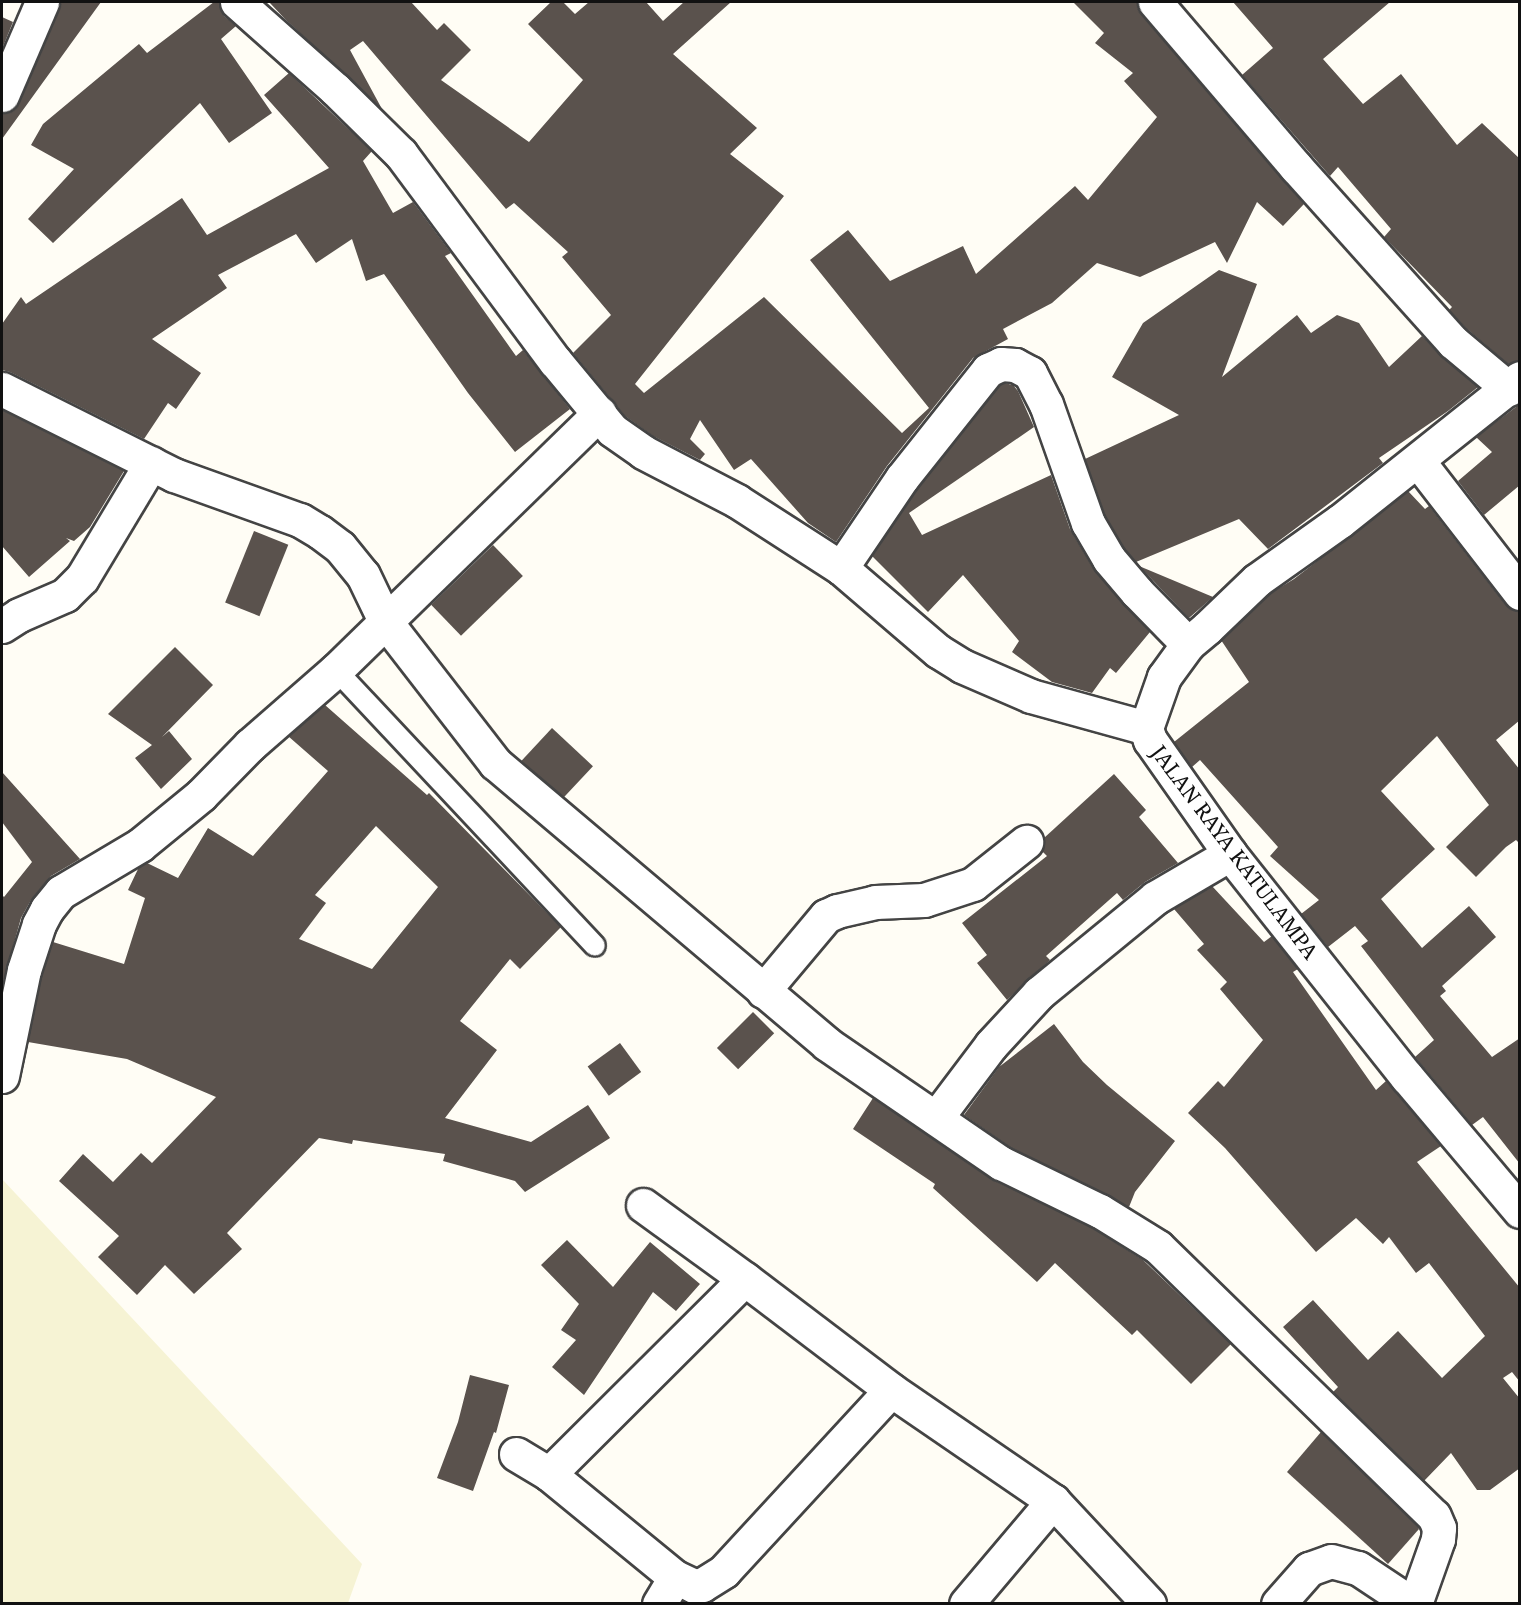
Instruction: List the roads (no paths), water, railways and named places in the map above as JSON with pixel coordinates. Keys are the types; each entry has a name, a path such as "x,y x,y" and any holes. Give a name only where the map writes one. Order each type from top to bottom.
{"street":[{"path":"2,95 42,2"},
{"path":"237,2 335,89 401,154 555,361 612,430 629,443 737,501 841,568 938,651 962,666 1031,696 1146,728"},
{"path":"1155,2 1296,167 1445,333 1514,384"},
{"path":"841,568 902,478 988,370 1001,364 1015,365 1030,373 1046,404 1088,523 1109,559 1137,592 1188,644"},
{"name":"JALAN RAYA KATULAMPA","path":"1514,384 1296,555 1257,580 1208,628 1188,644 1164,677 1146,728 1150,740 1230,854 1407,1077 1520,1211"},
{"path":"2,389 174,475 300,520 340,547 363,574 386,621 495,763 827,1044 1001,1163 1100,1211 1158,1247 1434,1516 1439,1528 1438,1539 1414,1604 1358,1568 1331,1561 1309,1569 1278,1604"},
{"path":"2,1076 24,970 47,909 61,892 140,845 201,795 250,745 336,670 599,414"},
{"path":"1418,461 1520,593"},
{"path":"2,626 19,615 65,595 82,578 151,463"},
{"path":"764,991 826,916 837,910 875,902 924,900 973,884 1026,842"},
{"path":"936,1118 1011,1022 1046,987 1155,898 1230,854"},
{"path":"643,1205 891,1390 1053,1501 1149,1604"},
{"path":"549,1474 745,1279"},
{"path":"516,1454 549,1474 667,1590 702,1585 724,1571 891,1390"},
{"path":"966,1604 1053,1501"}],"lane":[{"path":"336,670 595,946"}]}
